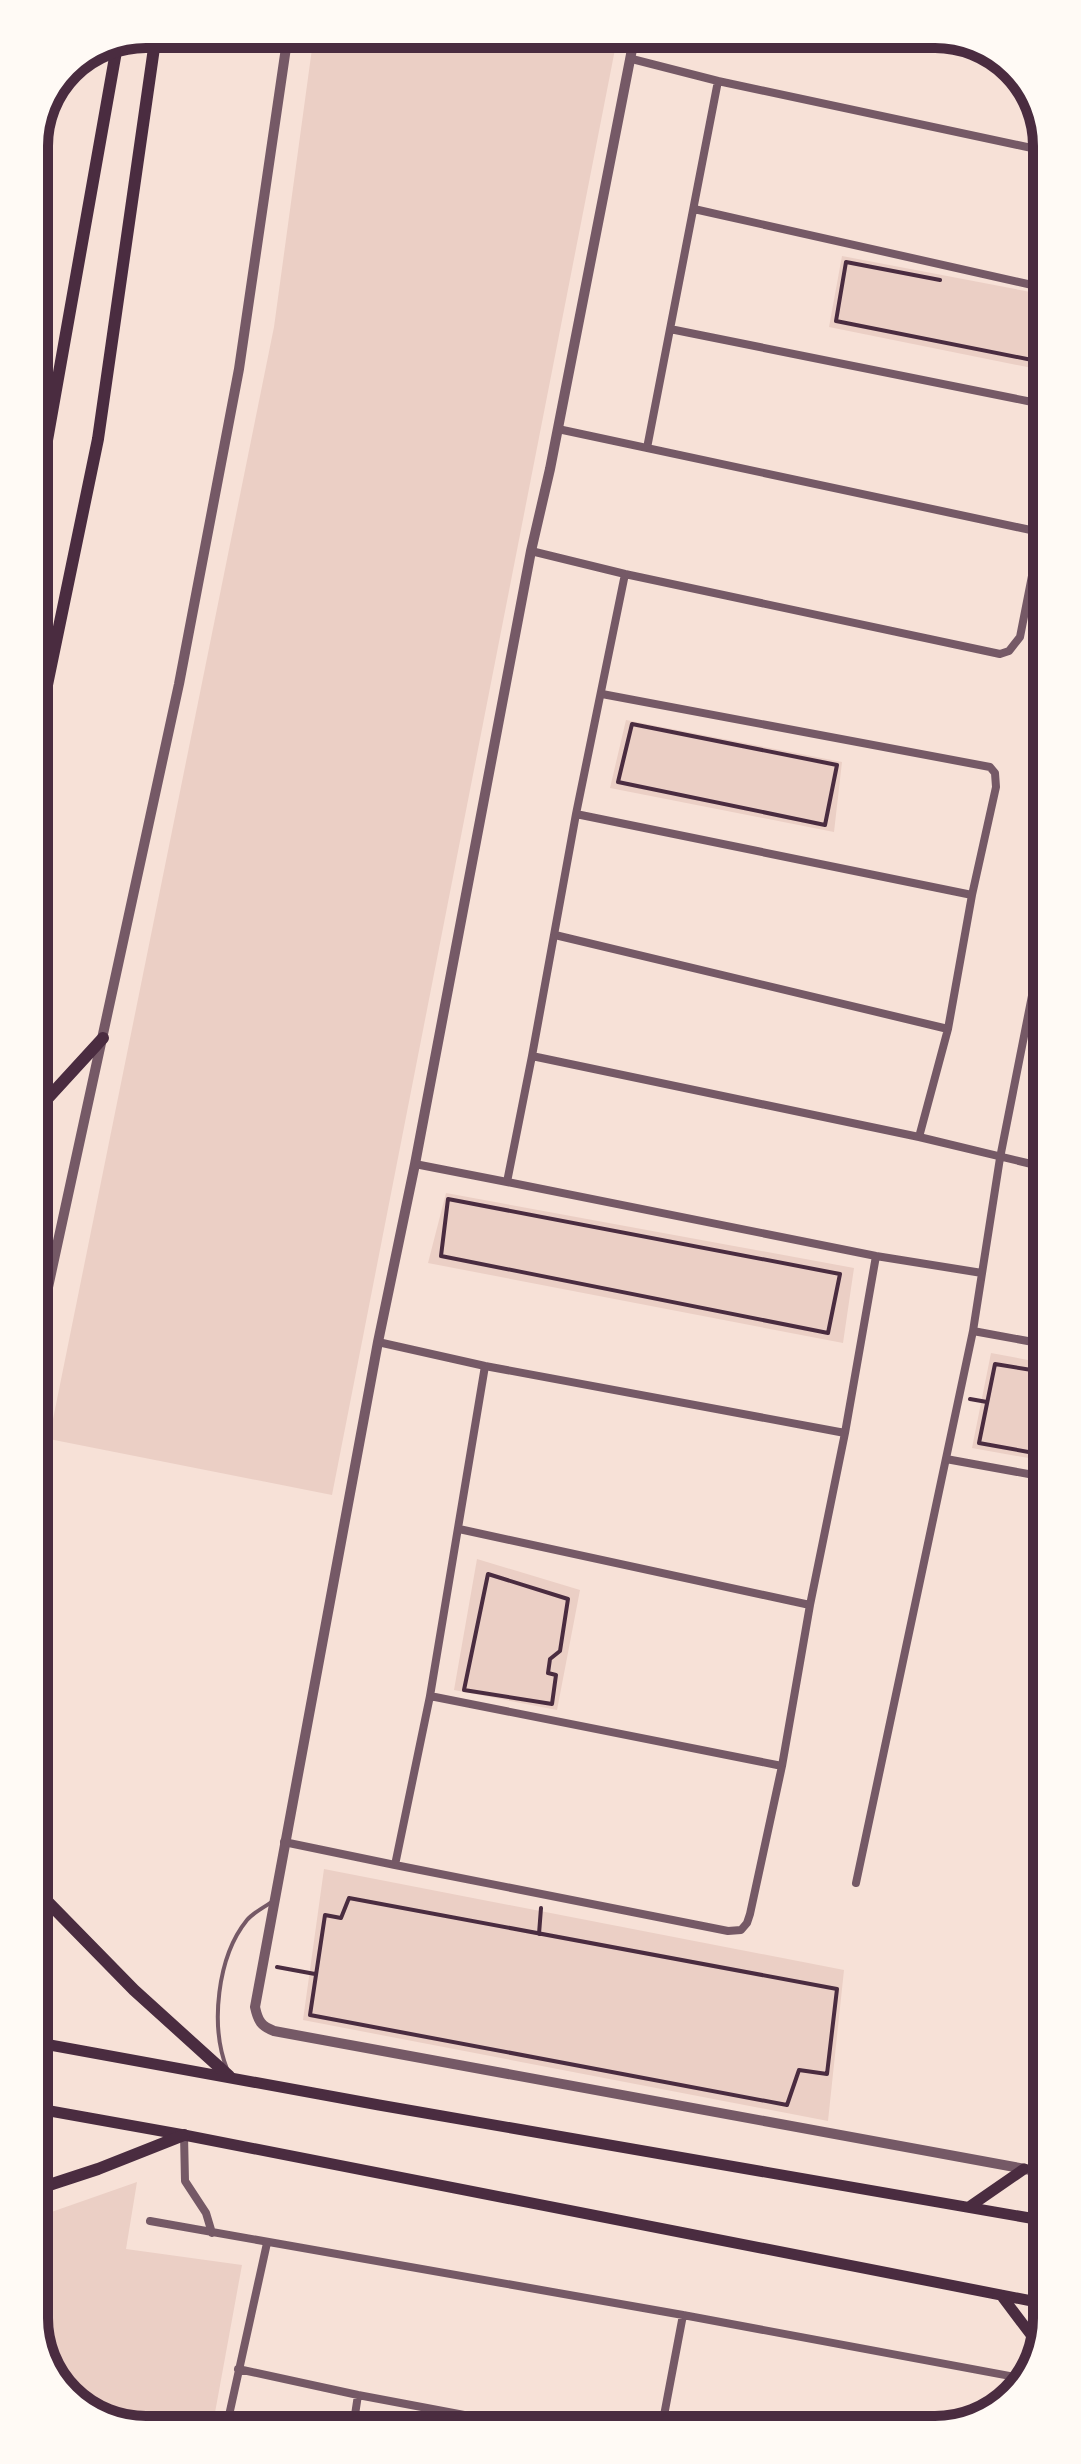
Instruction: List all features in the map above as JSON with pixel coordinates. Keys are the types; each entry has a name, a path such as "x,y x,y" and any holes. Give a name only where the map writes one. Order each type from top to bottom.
{"main road":[{"path":"48,680 98,439 154,48"},
{"path":"48,435 116,53"},
{"path":"48,1098 103,1038"},
{"path":"48,1902 134,1990 229,2076"},
{"path":"48,2045 1033,2218"},
{"path":"48,2111 1033,2301"},
{"path":"48,2185 184,2135"},
{"path":"969,2207 1024,2169"},
{"path":"1001,2295 1031,2335"}],"street":[{"path":"48,1288 179,684 239,369 286,48"},
{"path":"633,48 531,551 415,1164 378,1342 255,2007 264,2027 274,2031 1033,2171"},
{"path":"632,59 718,81 1033,148"},
{"path":"647,448 718,81"},
{"path":"694,209 1033,285"},
{"path":"670,329 1033,402"},
{"path":"558,429 1033,527"},
{"path":"531,551 1000,654 1009,651 1020,637 1033,570"},
{"path":"507,1182 625,574"},
{"path":"602,694 990,767 995,773 996,787 972,895 948,1029 919,1137"},
{"path":"576,814 972,895"},
{"path":"555,935 948,1029"},
{"path":"856,1883 973,1331 1000,1158 1033,991"},
{"path":"532,1056 919,1137 1033,1165"},
{"path":"415,1164 876,1256 982,1273"},
{"path":"284,1842 728,1931 741,1930 750,1914 782,1766 876,1256"},
{"path":"973,1331 1033,1342"},
{"path":"378,1342 485,1366 845,1433"},
{"path":"395,1865 430,1696 485,1366"},
{"path":"946,1459 1033,1475"},
{"path":"459,1529 810,1605"},
{"path":"430,1696 782,1766"},
{"path":"184,2135 185,2181 206,2213 212,2233"},
{"path":"150,2221 1013,2377"},
{"path":"229,2416 267,2243"},
{"path":"664,2416 683,2315"},
{"path":"238,2369 470,2416"},
{"path":"355,2416 358,2395"}],"lane":[{"path":"229,2076 220,2051 217,2011 229,1950 248,1919 274,1900"}],"path":[{"path":"846,262 836,321 1033,360"},
{"path":"632,724 837,765 825,825 618,782 632,724"},
{"path":"448,1199 840,1274 828,1333 441,1256 448,1199"},
{"path":"1033,1370 995,1364 979,1443 1033,1453"},
{"path":"488,1574 568,1599 560,1651 550,1659 548,1673 556,1675 552,1704 464,1690 488,1574"},
{"path":"539,1934 542,1894"},
{"path":"349,1898 837,1989 827,2074 799,2070 787,2105 310,2015 316,1974 325,1915 341,1918 349,1898"},
{"path":"263,1965 316,1974"}],"shaded area":[{"path":"312,48 615,48 332,1495 49,1439 274,327"},
{"path":"842,256 1033,292 1033,368 829,327"},
{"path":"626,720 842,762 834,832 610,788"},
{"path":"446,1193 854,1268 843,1343 428,1263"},
{"path":"991,1353 1033,1361 1033,1459 972,1448"},
{"path":"477,1559 580,1590 557,1710 454,1690"},
{"path":"324,1869 844,1970 828,2121 303,2020"},
{"path":"137,2182 126,2249 242,2265 214,2416 140,2416 115,2411 87,2396 68,2377 53,2349 49,2330 48,2213"}]}
